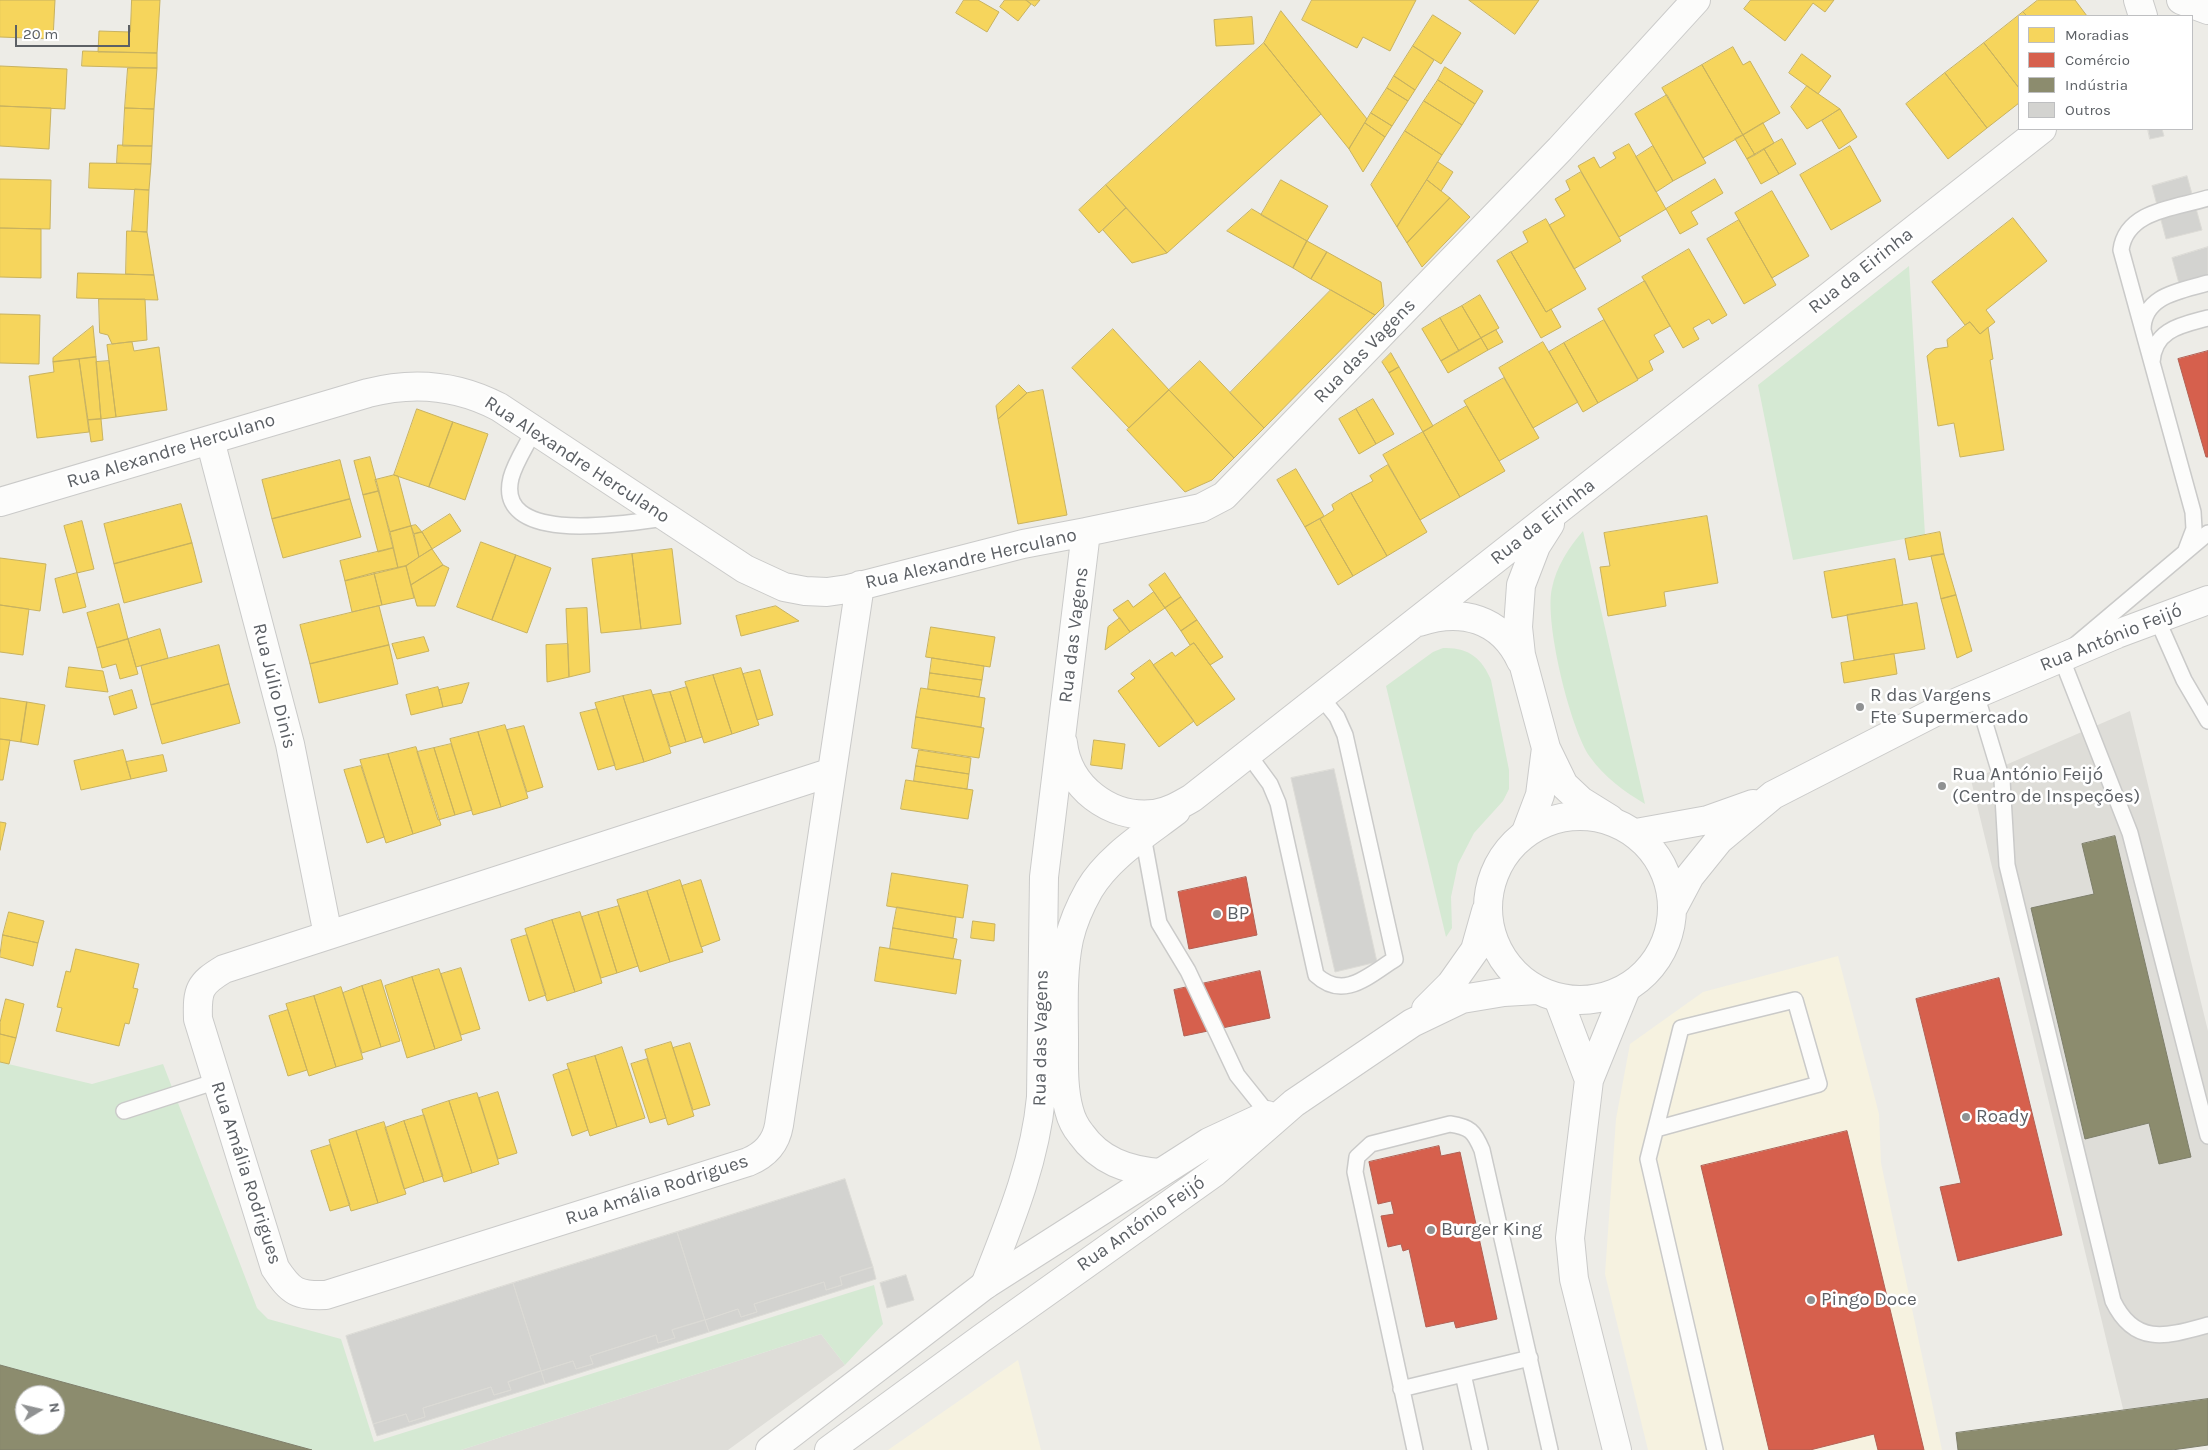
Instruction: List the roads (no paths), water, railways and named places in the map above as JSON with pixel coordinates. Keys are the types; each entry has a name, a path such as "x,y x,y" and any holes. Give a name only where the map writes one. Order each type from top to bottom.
{"street":[{"name":"Rua das Vagens","path":"985,1285 1025,1180 1039,1124 1044,878 1086,532 1201,508 1224,496 1560,150 1696,0"},
{"path":"2138,0 2143,15"},
{"path":"2180,0 2208,10"},
{"path":"2193,20 2208,10"},
{"name":"Rua da Eirinha","path":"1063,724 1063,746 1069,766 1079,784 1107,806 1134,814 1154,814 1175,808 1192,798 2041,130"},
{"name":"Rua Alexandre Herculano","path":"0,502 374,391 408,385 435,386 475,395 500,407 745,569 784,587 805,592 827,592 860,585 1023,544 1086,532"},
{"name":"Rua Júlio Dinis","path":"210,440 290,744 328,935"},
{"path":"1581,492 1551,522 1536,546 1525,572 1519,599 1518,627 1521,655 1546,748 1564,786 1581,801 1636,833 1656,854 1669,880 1673,908"},
{"name":"Rua Amália Rodrigues","path":"832,772 224,969 206,980 197,998 198,1019 275,1268 287,1286 306,1296 326,1295 754,1160 771,1145 779,1124 832,772 860,585"},
{"name":"Rua António Feijó","path":"1636,833 1708,820 1773,796 1857,751 1976,694 2157,619 2208,600"},
{"path":"1413,624 1436,616 1456,614 1475,618 1492,626 1507,639 1526,674"},
{"path":"1526,832 1540,795 1546,748"},
{"name":"Rua António Feijó","path":"829,1450 1215,1172 1294,1103 1412,1023 1462,998 1504,992 1548,994 1589,1000 1605,998 1626,989 1646,974 1660,955 1670,933 1673,908 1690,876 1719,840 1773,796"},
{"name":"Rua das Vagens","path":"1159,1173 1129,1168 1114,1163 1095,1151 1080,1133 1069,1112 1064,1088 1065,980 1069,942 1075,920 1090,888 1112,861 1192,798"},
{"path":"1589,1080 1548,994 1516,976 1501,956 1491,933 1488,907 1492,879 1505,853 1526,832 1552,819 1581,814 1610,819"},
{"name":"Rua António Feijó","path":"1412,1023 1451,984 1475,950 1488,907"},
{"path":"1617,1450 1574,1279 1570,1238 1589,1080 1626,989"},
{"name":"Rua António Feijó","path":"985,1285 1209,1142 1294,1103"},
{"path":"770,1450 985,1285"}],"lane":[{"path":"2184,554 2194,529 2193,512 2121,250 2125,233 2138,220 2208,198"},
{"path":"2144,337 2144,320 2153,304 2168,295 2208,283"},
{"path":"2153,369 2153,352 2162,336 2177,326 2208,318"},
{"path":"534,430 511,483 513,499 518,508 528,516 547,523 585,527 668,518"},
{"path":"2208,533 2062,658 2130,833 2208,1136"},
{"path":"2157,619 2184,680 2208,721"},
{"path":"1976,694 2002,780 2007,865 2114,1301 2127,1323 2140,1332 2170,1335 2208,1325"},
{"path":"1248,754 1270,784 1278,803 1316,975 1325,983 1339,987 1356,984 1395,959 1345,735 1337,717 1321,696"},
{"path":"1143,836 1159,923 1188,971 1237,1075 1269,1114"},
{"path":"1656,1129 1819,1084 1795,1000 1681,1028 1648,1159 1715,1450"},
{"path":"124,1110 217,1081"},
{"path":"1415,1450 1355,1172 1357,1157 1370,1144 1441,1126 1463,1125 1476,1136 1482,1150 1550,1450"},
{"path":"1401,1389 1530,1358"},
{"path":"1463,1374 1480,1450"}],"place":[{"name":"R das Vargens Fte Supermercado","path":"1860,707"},
{"name":"Rua António Feijó (Centro de Inspeções)","path":"1942,786"},
{"name":"BP","path":"1217,914"},
{"name":"Roady","path":"1966,1117"},
{"name":"Burger King","path":"1431,1230"},
{"name":"Pingo Doce","path":"1811,1300"}]}
